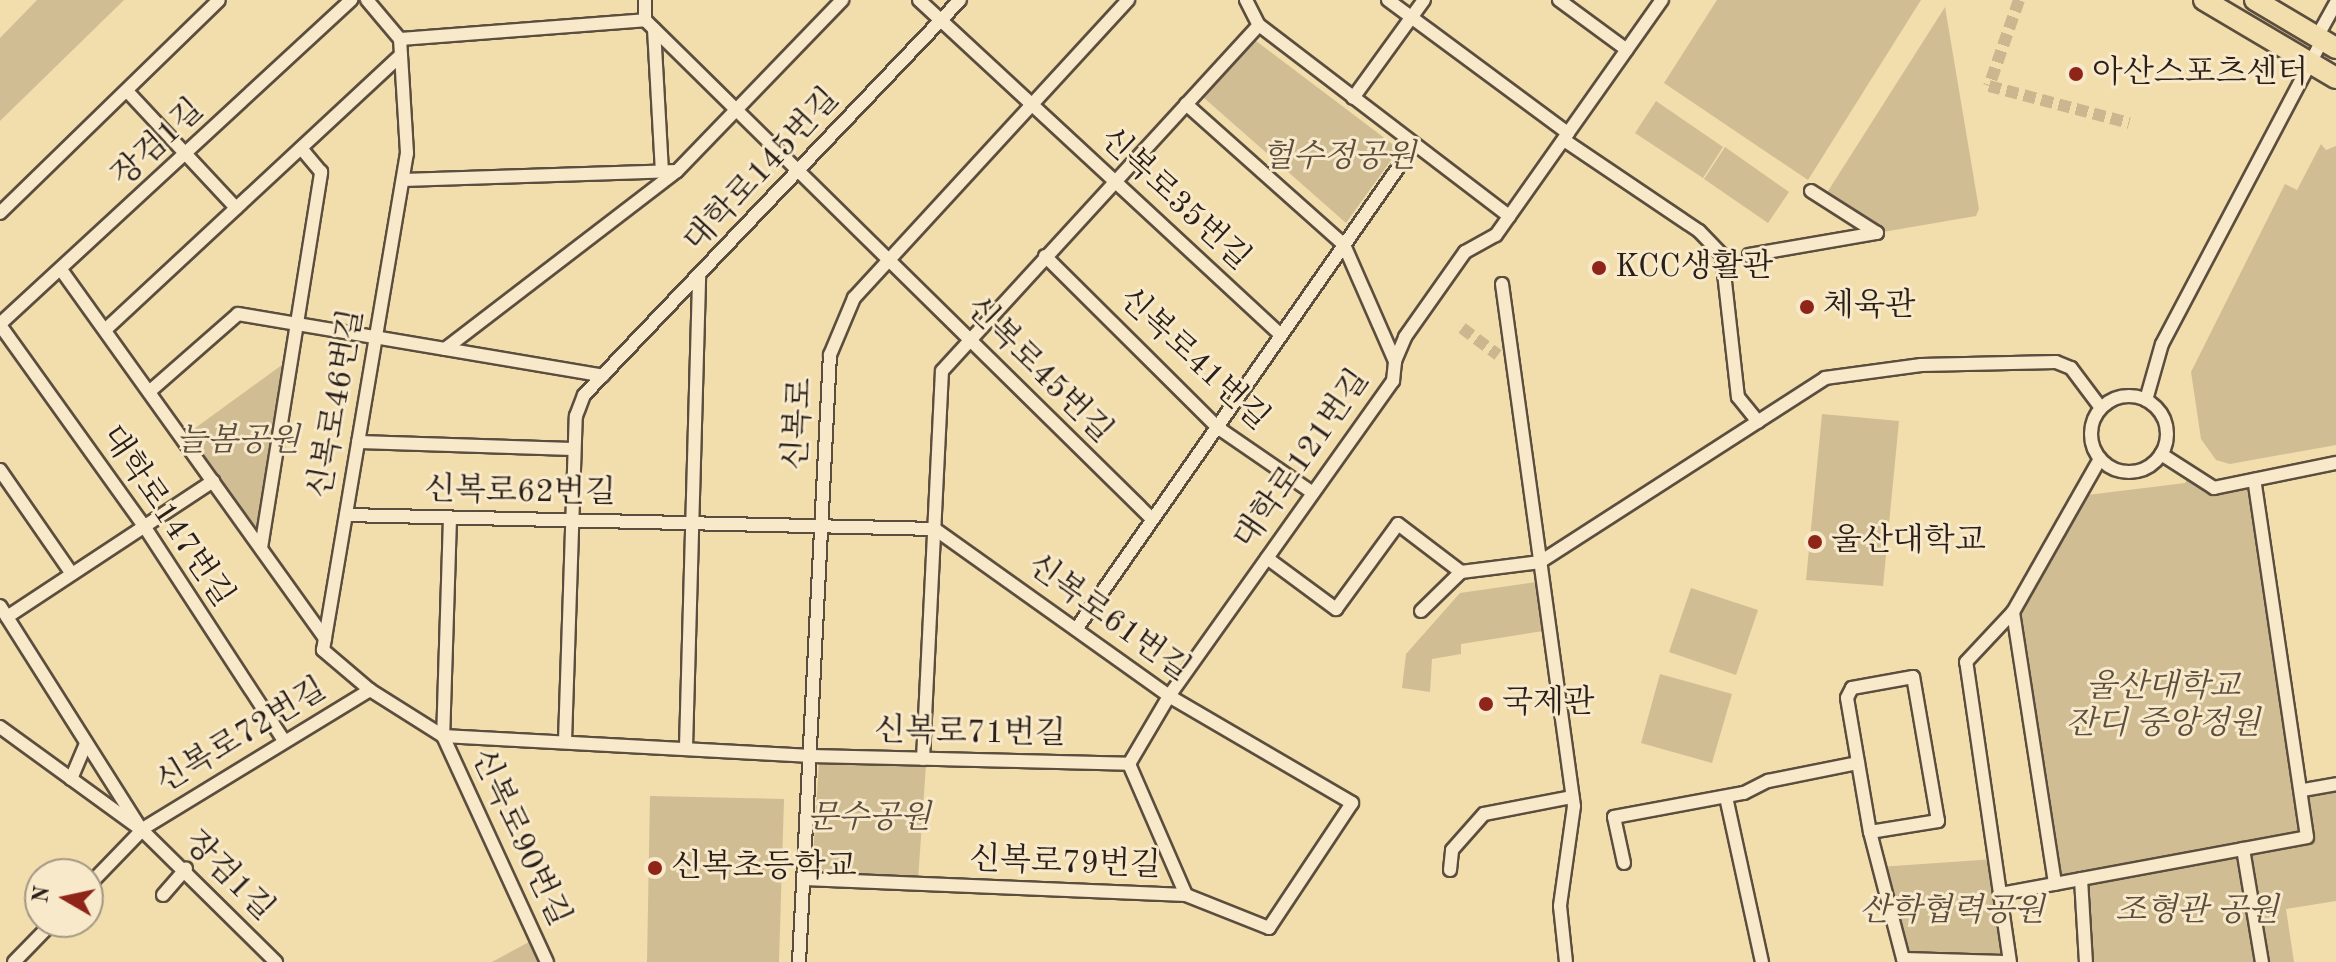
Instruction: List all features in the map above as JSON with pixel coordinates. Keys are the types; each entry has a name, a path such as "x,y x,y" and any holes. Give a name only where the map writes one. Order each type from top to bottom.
{"main road":[{"path":"2208,2 2245,18 2253,9 2249,0"},
{"path":"2255,0 2325,41"},
{"path":"2208,2 2336,78"}],"street":[{"path":"0,213 219,0"},
{"name":"장검1길","path":"0,325 62,271 351,0"},
{"path":"367,0 400,39 650,25 888,259"},
{"path":"645,0 650,25 662,172"},
{"path":"445,349 677,171 842,0"},
{"name":"신복로35번길","path":"919,0 1281,335"},
{"name":"대학로145번길","path":"565,741 574,449 576,416 584,395 960,0"},
{"name":"신복로","path":"799,962 830,355 854,298 1128,0"},
{"path":"1246,0 1259,25 1509,216"},
{"path":"1388,0 1566,136 1699,231 1722,255 1738,397 1758,422"},
{"path":"1353,98 1424,0"},
{"path":"1559,0 1627,50"},
{"name":"대학로121번길","path":"1129,764 1169,696 1393,381 1395,361 1465,252 1496,235 1662,0"},
{"path":"2146,400 2155,382 2162,344 2310,63 2325,41 2336,3"},
{"path":"923,759 942,371 1259,25"},
{"name":"신복로46번길","path":"325,638 407,153 400,39"},
{"path":"105,330 401,55"},
{"path":"127,91 236,208"},
{"path":"1186,104 1344,245 1395,361"},
{"path":"1077,628 1414,145"},
{"name":"신복로46번길","path":"261,548 321,172 301,148"},
{"path":"403,180 677,171"},
{"path":"1749,255 1877,233 1811,191"},
{"name":"신복로41번길","path":"1045,256 1217,427 1313,493"},
{"name":"신복로45번길","path":"888,259 1152,519"},
{"name":"신복로72번길","path":"62,271 325,638 323,650 370,690 443,736 811,756"},
{"path":"686,747 699,276"},
{"path":"1502,284 1572,797 1560,906 1566,962"},
{"path":"149,392 238,314 603,376"},
{"name":"대학로147번길","path":"0,325 146,529 284,741"},
{"path":"1498,355 1514,366"},
{"path":"1421,611 1461,572 1540,562 1825,378 1921,365 2056,362 2071,368 2101,408"},
{"path":"2116,397 2146,400 2166,422 2161,454 2134,472 2121,471 2100,459 2091,435 2101,408 2116,397"},
{"path":"358,442 574,449"},
{"path":"2161,454 2214,488 2336,463"},
{"path":"1870,832 1938,821 1913,677 1852,688 1847,698 1870,832 1903,959 2008,962 1966,662 2013,612 2100,459"},
{"path":"0,470 72,574"},
{"path":"2000,894 2307,837 2303,790 2254,480"},
{"path":"4,612 146,529 213,481"},
{"name":"신복로62번길","path":"346,515 821,526"},
{"path":"443,736 450,518"},
{"path":"1267,558 1336,609 1398,524 1461,572"},
{"path":"821,526 935,529"},
{"name":"신복로61번길","path":"935,529 1169,696 1352,803 1269,928"},
{"name":"장검1길","path":"4,612 142,830"},
{"path":"2013,612 2055,884"},
{"name":"신복로72번길","path":"142,830 370,690"},
{"name":"장검1길","path":"0,727 142,830 186,869 276,962"},
{"name":"신복로90번길","path":"443,736 547,962"},
{"path":"71,779 86,743"},
{"name":"신복로71번길","path":"811,756 1129,764"},
{"path":"1624,863 1614,817 1726,797 1768,781 1858,763"},
{"path":"1129,764 1186,895"},
{"path":"2303,790 2336,784"},
{"path":"1450,870 1452,850 1484,814 1572,797"},
{"path":"1726,797 1762,962"},
{"name":"장검1길","path":"104,869 142,830"},
{"path":"2243,849 2262,962"},
{"path":"163,895 186,869"},
{"name":"신복로79번길","path":"804,879 1186,895 1269,928"},
{"path":"2081,879 2086,962"},
{"path":"14,962 37,938"}],"green space":[{"path":"37,0 124,0 0,121 0,38"},
{"path":"1717,0 1921,0 1808,180 1664,83"},
{"path":"1945,7 1979,209 1976,216 1877,233 1823,199"},
{"name":"헐수정공원","path":"1256,41 1399,149 1346,223 1203,97"},
{"path":"1656,101 1723,147 1703,178 1635,133"},
{"path":"2321,144 2326,150 2336,146 2336,445 2230,464 2216,460 2201,439 2191,372 2285,184 2297,190"},
{"path":"1725,147 1789,192 1768,223 1704,179"},
{"name":"늘봄공원","path":"286,362 257,534 187,434"},
{"path":"1822,414 1899,421 1883,586 1806,580"},
{"name":"울산대학교 잔디 중앙정원","path":"2191,473 2214,488 2254,480 2307,837 2055,884 2013,612 2079,496 2185,483"},
{"path":"1543,581 1550,630 1461,644 1461,654 1432,659 1430,692 1402,688 1406,654 1460,593"},
{"path":"1691,588 1758,610 1736,675 1669,652"},
{"path":"1660,674 1732,694 1712,763 1641,743"},
{"name":"문수공원","path":"819,763 926,765 918,880 812,872"},
{"path":"2336,791 2336,901 2286,909 2294,962 2268,962 2248,853 2311,839 2306,795"},
{"path":"650,796 784,799 779,962 647,962"},
{"name":"조형관 공원","path":"2239,853 2258,962 2089,962 2084,882"},
{"name":"산학협력공원","path":"1995,859 2010,962 1903,959 1879,867"},
{"path":"529,942 538,962 492,962"}],"tunnel":[{"path":"2019,0 1989,86 2129,123"},
{"path":"1462,328 1498,355"}],"place":[{"name":"아산스포츠센터","path":"2076,74"},
{"name":"KCC생활관","path":"1599,268"},
{"name":"체육관","path":"1807,307"},
{"name":"울산대학교","path":"1815,542"},
{"name":"국제관","path":"1486,704"},
{"name":"신복초등학교","path":"655,868"}]}
